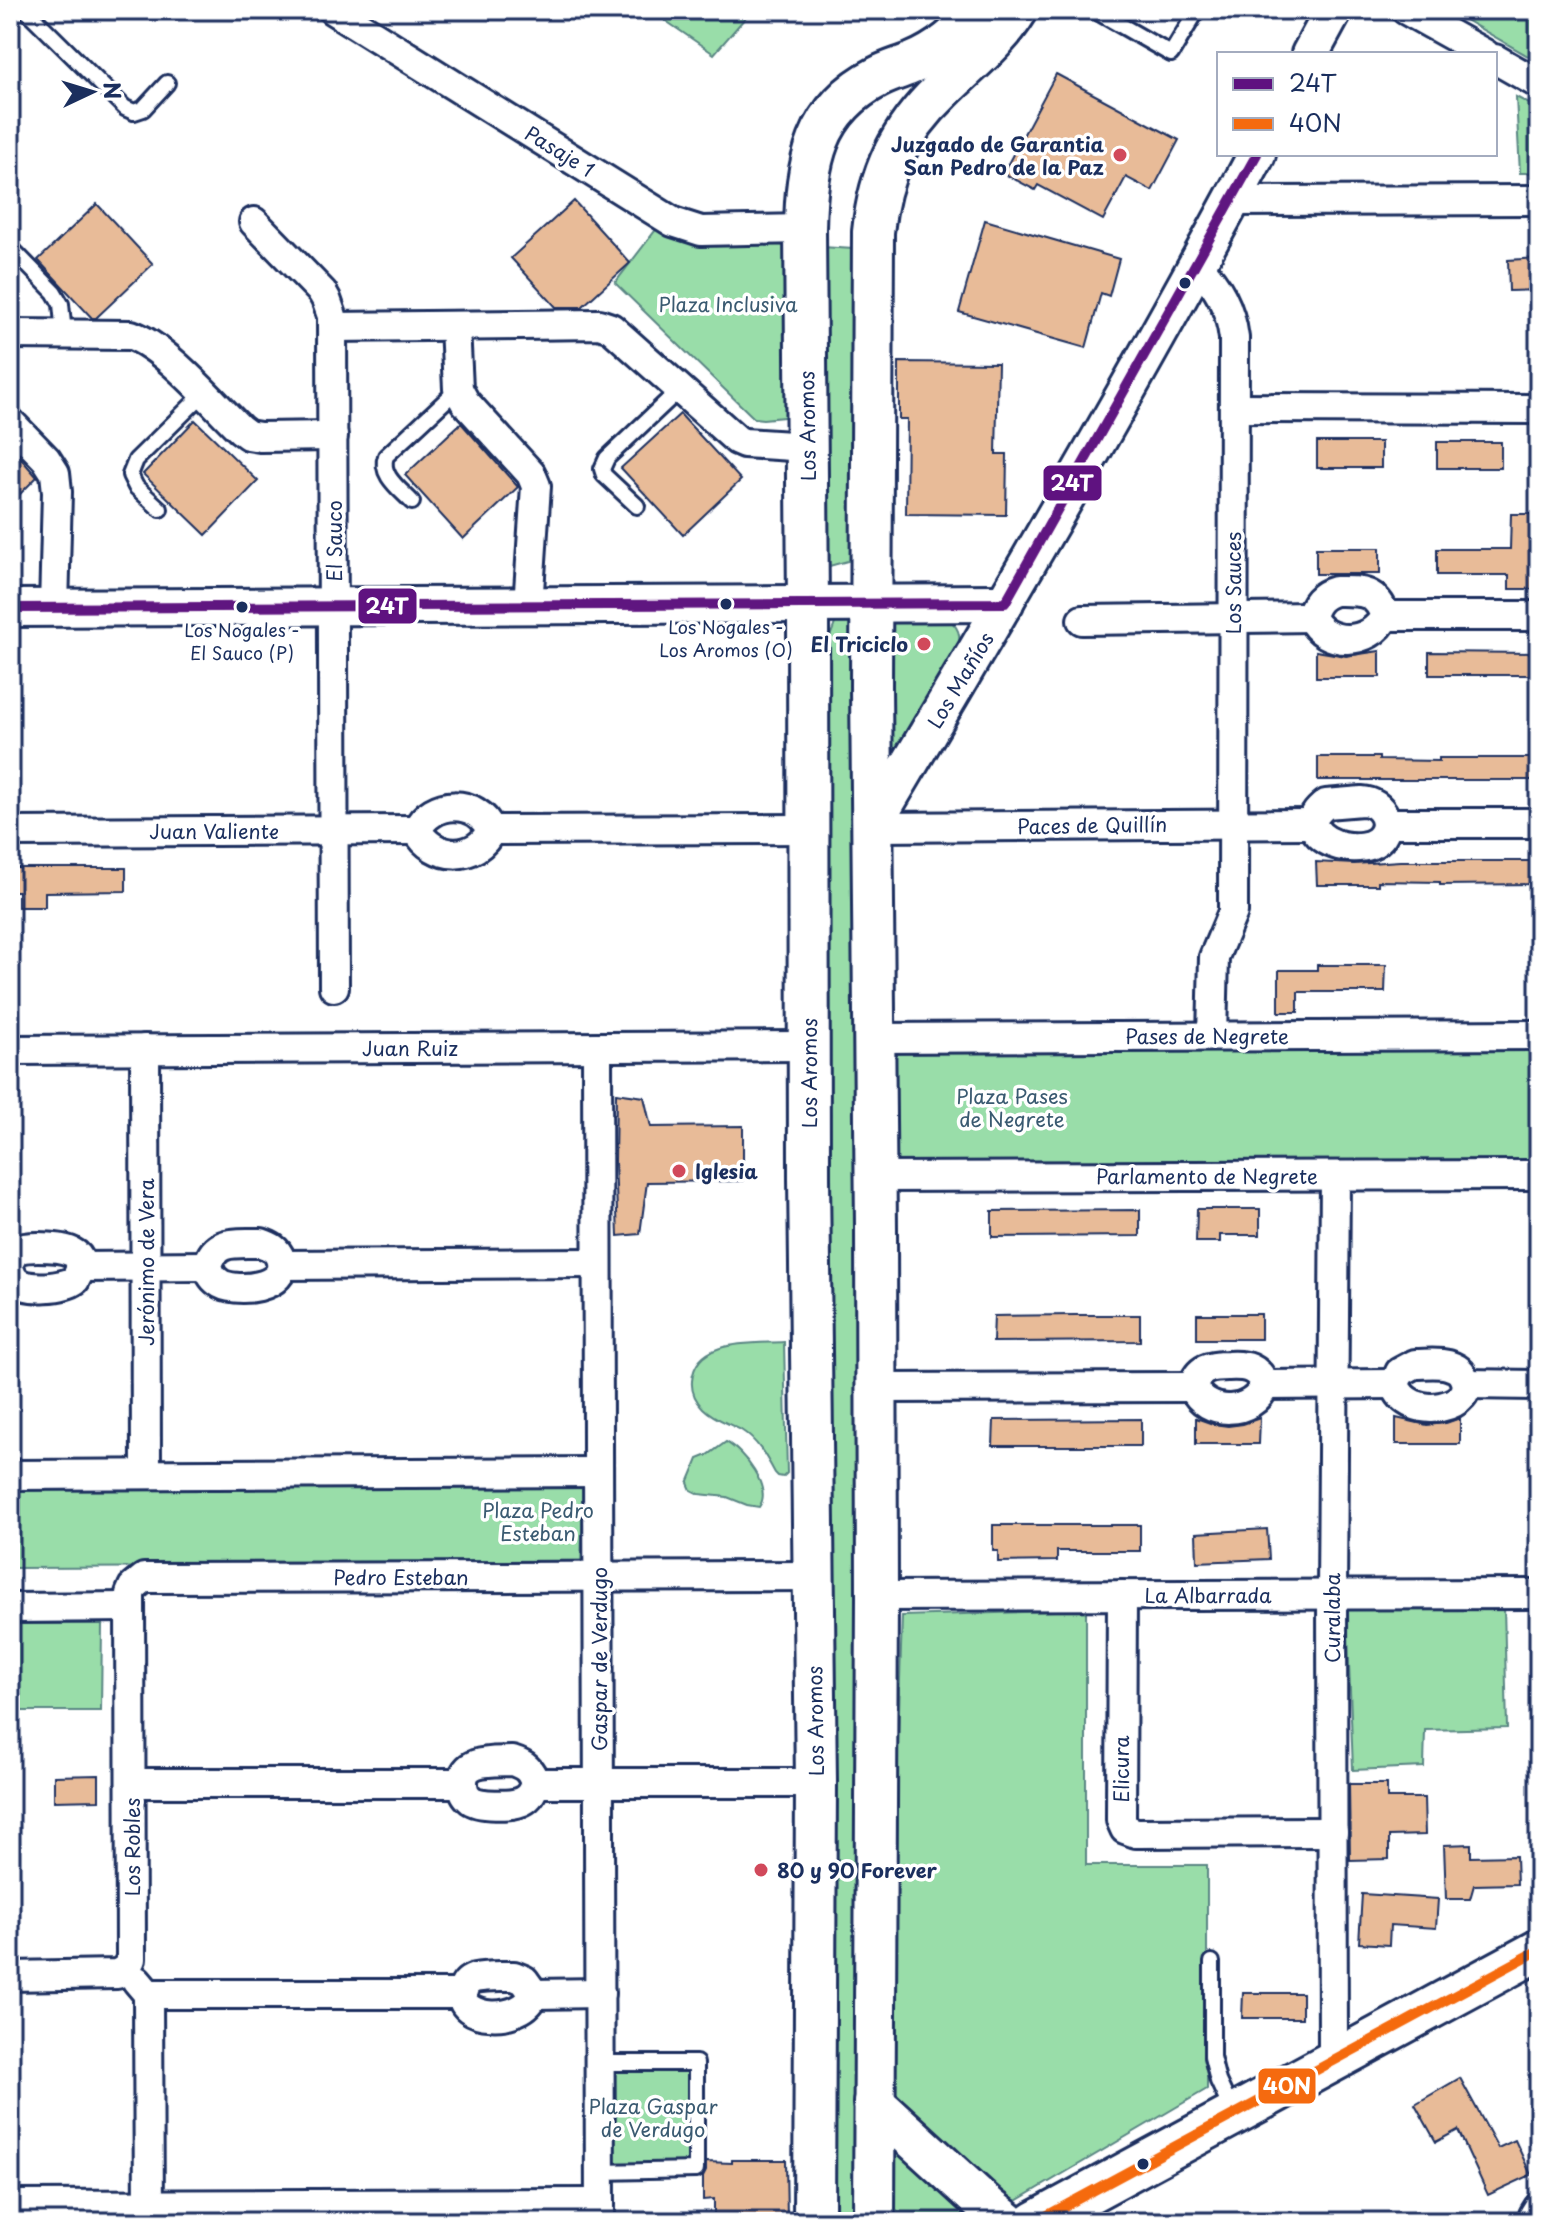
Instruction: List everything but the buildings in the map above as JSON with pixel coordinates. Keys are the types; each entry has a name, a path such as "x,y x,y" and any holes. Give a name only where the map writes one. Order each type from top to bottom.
{"main road":[{"name":"Los Aromos","path":"814,2222 816,1783 809,1178 807,180 810,162 822,131 833,114 862,86 942,47 968,26 980,10"},
{"path":"874,2222 877,1388 872,827 873,232 881,184 904,135 940,91 992,45 1017,10"},
{"path":"805,229 873,232"},
{"path":"809,1178 876,1177"},
{"path":"815,1728 876,1727"},
{"path":"1035,2222 1539,1950"},
{"path":"874,2103 1007,2222"}],"street":[{"name":"Pasaje 1","path":"333,10 673,222 701,231 805,229"},
{"path":"1311,52 1334,10"},
{"path":"1406,10 1481,52"},
{"path":"1497,60 1539,84"},
{"name":"Los Mañíos","path":"872,827 1005,603 1256,156"},
{"path":"1232,201 1539,200"},
{"name":"El Sauco","path":"254,222 322,292 329,306 333,327 334,987"},
{"name":"Los Sauces","path":"1197,264 1221,293 1232,322 1234,408 1233,912 1214,957 1212,1036"},
{"path":"333,327 599,324 608,327 737,440 807,447"},
{"path":"455,326 458,389 465,402 531,474 536,486 528,606"},
{"path":"10,334 120,334 141,339 158,350 248,435 333,436"},
{"path":"1234,408 1539,409"},
{"path":"10,422 46,459 55,473 54,608"},
{"path":"1335,591 1362,592 1376,599 1385,616 1369,635 1339,638 1320,631 1311,617 1313,608 1322,596 1335,591"},
{"path":"10,608 1005,603"},
{"path":"1385,616 1539,616"},
{"path":"1082,620 1311,617"},
{"path":"1362,801 1369,801 1381,808 1386,823 1378,840 1361,846 1329,843 1312,824 1314,816 1326,804 1362,801"},
{"path":"446,808 475,810 487,821 491,830 475,850 455,853 445,853 429,846 417,830 427,815 446,808"},
{"path":"1386,823 1539,823"},
{"name":"Paces de Quillín","path":"872,827 1312,824"},
{"path":"491,830 808,829"},
{"name":"Juan Valiente","path":"10,832 417,830"},
{"name":"Pases de Negrete","path":"875,1038 1539,1035"},
{"name":"Juan Ruiz","path":"10,1050 809,1046"},
{"name":"Gaspar de Verdugo","path":"597,1047 600,2212"},
{"name":"Jerónimo de Vera","path":"145,1049 146,1474"},
{"name":"Parlamento de Negrete","path":"876,1177 1539,1175"},
{"name":"Curalaba","path":"1333,2061 1335,1176"},
{"path":"261,1243 274,1249 282,1265 276,1279 263,1287 228,1287 214,1280 208,1266 212,1253 225,1244 261,1243"},
{"path":"10,1260 25,1247 61,1247 74,1253 80,1267 75,1280 62,1286 21,1285 10,1271"},
{"path":"282,1265 597,1263"},
{"path":"80,1267 208,1266"},
{"path":"1443,1364 1459,1370 1467,1384 1464,1393 1450,1405 1425,1407 1407,1403 1401,1398 1395,1384 1400,1372 1407,1367 1443,1364"},
{"path":"1214,1366 1252,1368 1265,1385 1256,1401 1228,1408 1209,1405 1201,1400 1193,1387 1200,1371 1214,1366"},
{"path":"1265,1385 1395,1384"},
{"path":"1467,1384 1539,1385"},
{"path":"877,1388 1193,1387"},
{"path":"10,1475 598,1472"},
{"name":"Pedro Esteban","path":"130,1607 133,1587 150,1577 813,1576"},
{"name":"La Albarrada","path":"877,1596 1539,1594"},
{"name":"Elicura","path":"1122,1595 1121,1820 1125,1829 1136,1833 1333,1832"},
{"path":"10,1608 130,1607"},
{"name":"Los Robles","path":"126,1969 132,1953 130,1607"},
{"path":"512,1761 527,1768 535,1783 533,1791 520,1802 482,1804 468,1798 463,1783 466,1770 474,1764 512,1761"},
{"path":"131,1783 463,1783"},
{"path":"535,1783 816,1783"},
{"path":"10,1976 111,1975 126,1969 148,1994 149,2213"},
{"path":"148,1994 462,1994 466,1984 475,1978 514,1976 524,1980 534,1994 600,1993"},
{"path":"10,2205 149,2213 600,2212"}],"lane":[{"path":"26,10 125,108 134,112 143,109 167,83"},
{"path":"1094,10 1171,54 1195,14 1187,10"},
{"path":"12,249 54,292 61,304 64,334"},
{"path":"412,502 385,473 383,464 386,456 458,389"},
{"path":"637,506 604,475 602,469 607,458 680,389"},
{"path":"160,509 136,487 130,475 136,460 203,394"},
{"path":"1212,1962 1212,2057 1218,2081 1233,2115"},
{"path":"600,2063 696,2063 696,2170 600,2172"}],"green space":[{"path":"650,10 752,10 714,54"},
{"path":"1448,10 1534,10 1535,60"},
{"path":"1516,97 1539,109 1539,173 1520,173"},
{"name":"Plaza Inclusiva","path":"658,227 693,238 789,246 794,416 754,418 615,283"},
{"path":"822,247 853,249 855,559 815,570"},
{"path":"855,619 859,2222 830,2222 830,637 836,621"},
{"path":"895,621 950,621 957,628 959,640 957,654 898,751 889,750 889,626"},
{"name":"Plaza Pases de Negrete","path":"1539,1045 1539,1166 883,1168 883,1049"},
{"path":"784,1342 787,1473 783,1477 775,1473 761,1449 747,1434 703,1408 694,1396 692,1381 703,1357 714,1350 742,1344"},
{"path":"726,1442 748,1462 759,1480 762,1499 759,1507 691,1490 688,1483 698,1459"},
{"name":"Plaza Pedro Esteban","path":"584,1477 581,1566 10,1568 10,1483"},
{"path":"1504,1606 1507,1728 1425,1730 1424,1767 1353,1770 1347,1610"},
{"path":"1086,1610 1086,1865 1207,1865 1207,2089 981,2222 883,2222 902,1616"},
{"path":"10,1624 102,1624 101,1711 10,1711"},
{"name":"Plaza Gaspar de Verdugo","path":"611,2065 694,2065 695,2169 612,2169"}],"transit line":[{"name":"24T","path":"10,608 1005,603 1256,156"},
{"name":"40N","path":"1035,2222 1539,1950"}],"place":[{"name":"Juzgado de Garantia San Pedro de la Paz","path":"1120,155"},
{"name":"Los Nogales - Los Aromos (O)","path":"726,604"},
{"name":"Los Nogales - El Sauco (P)","path":"242,607"},
{"name":"El Triciclo","path":"924,644"},
{"name":"Iglesia","path":"679,1171"},
{"name":"80 y 90 Forever","path":"761,1870"}]}
